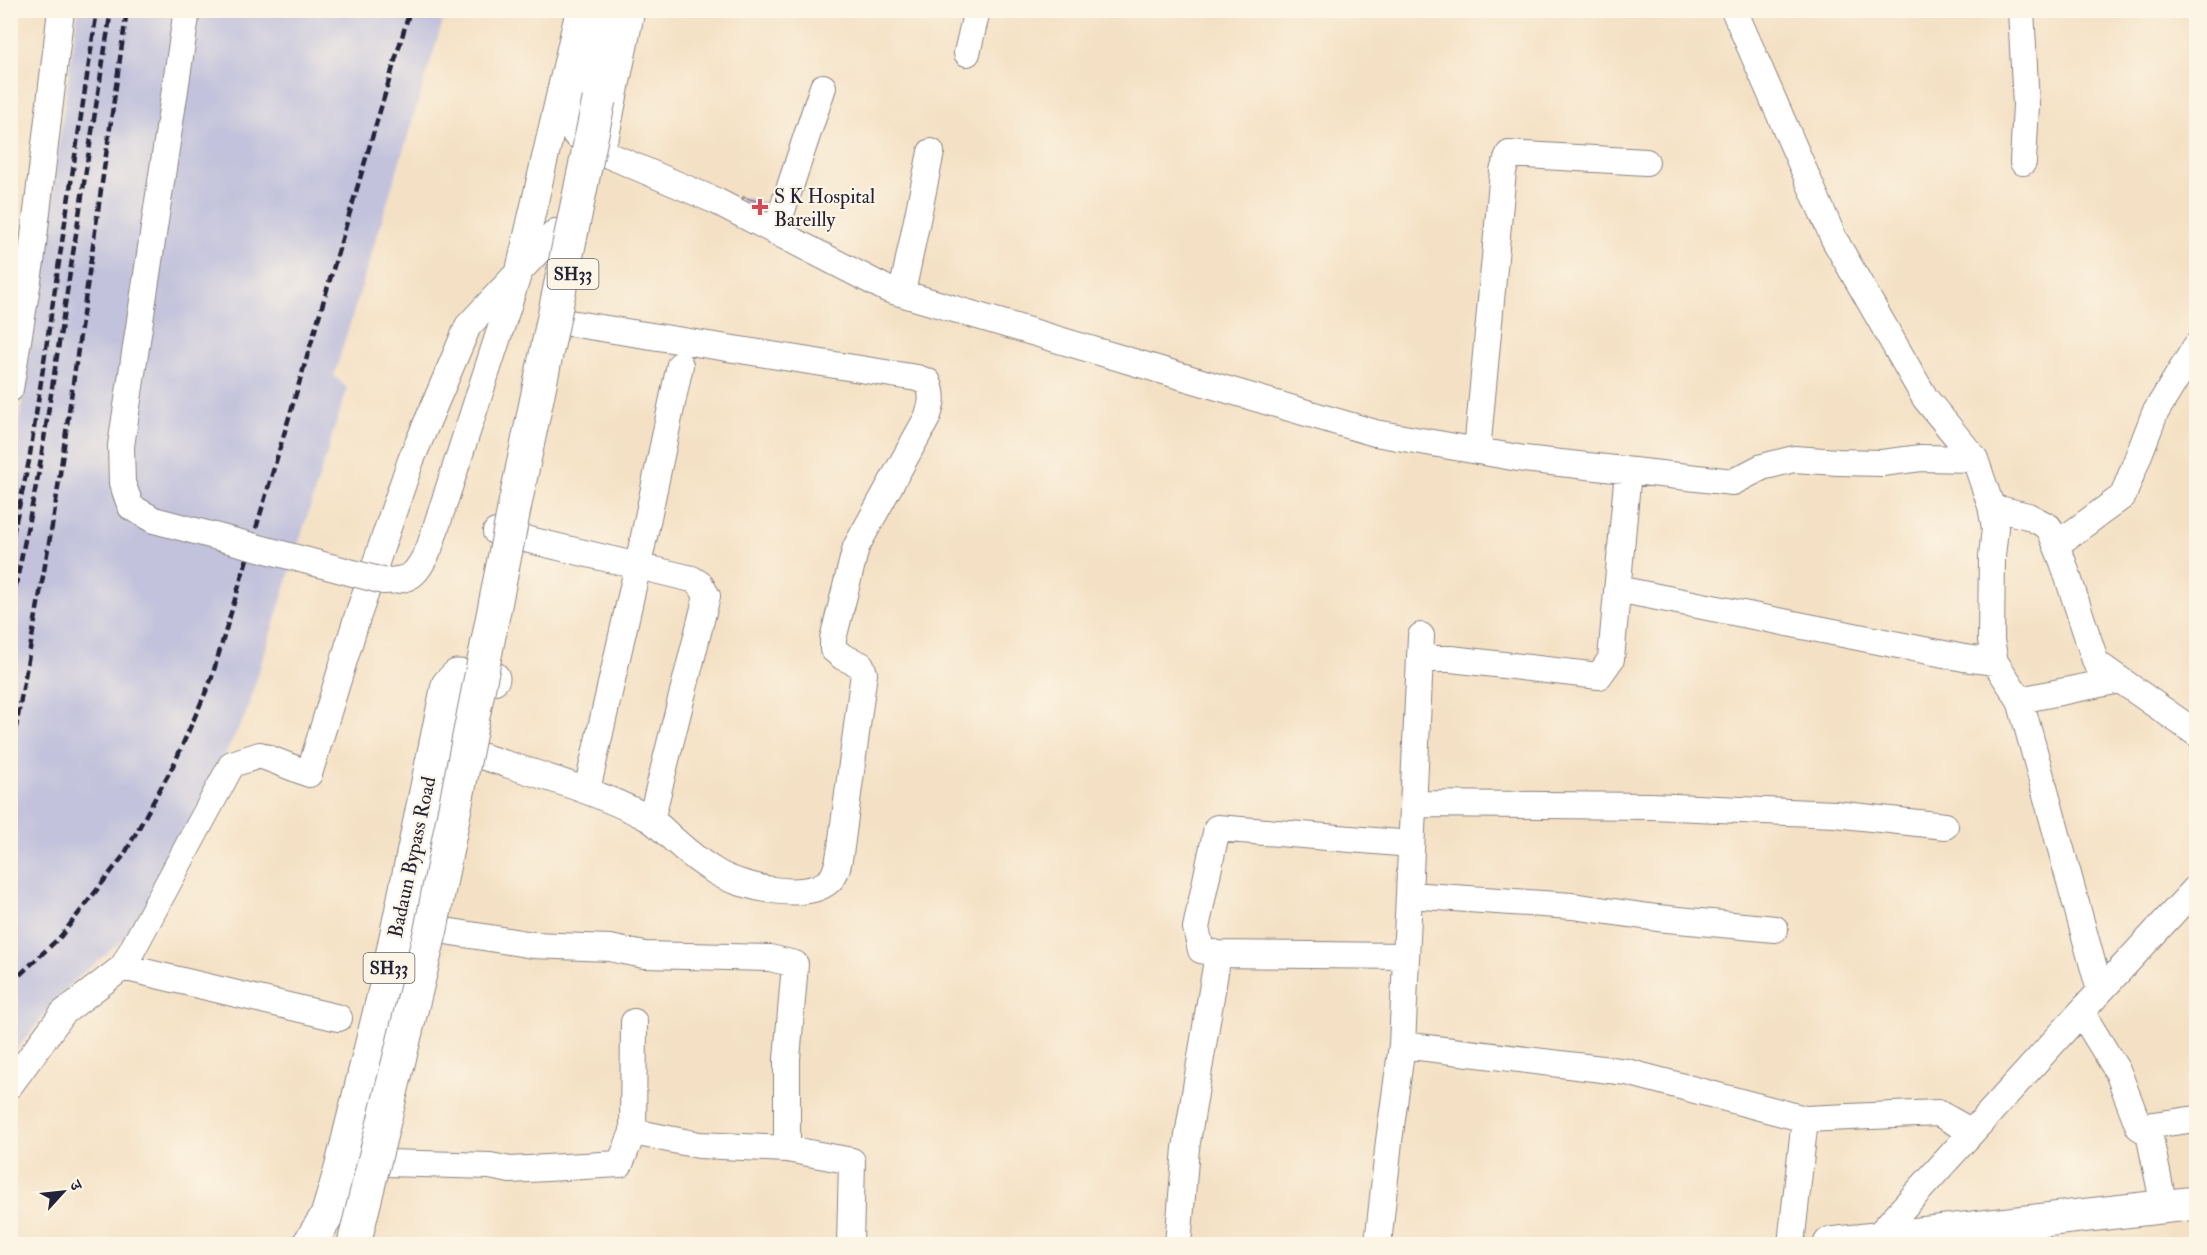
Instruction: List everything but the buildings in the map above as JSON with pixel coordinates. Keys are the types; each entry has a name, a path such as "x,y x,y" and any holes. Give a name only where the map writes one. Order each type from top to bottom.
{"main road":[{"name":"SH33","path":"509,535 556,232 605,10"},
{"path":"600,100 610,10"},
{"name":"SH33","path":"509,535 563,322 626,10"},
{"path":"354,1245 431,928 517,492 600,100 626,10"},
{"path":"338,1245 361,1182 435,873 471,680 508,592 509,535"},
{"path":"371,1245 387,1163 478,755 471,680"},
{"name":"Badaun Bypass Road","path":"309,1245 327,1216 344,1158 385,990 471,680"},
{"path":"1830,1245 2196,1203"}],"street":[{"path":"10,389 21,261 61,10"},
{"path":"187,10 121,446 122,483 131,507 154,520 383,581 402,581 418,570 429,549 518,275 579,10"},
{"path":"967,53 977,10"},
{"path":"1734,10 1834,239 1925,398 1975,459 1995,528 1992,556 1991,639 1995,662 2020,700 2100,991"},
{"path":"2021,10 2026,105 2023,162"},
{"path":"775,232 823,87"},
{"path":"599,151 716,201 887,289 1375,433 1524,459 1733,483 1762,467 1794,459 1882,463 1921,458 1975,459"},
{"path":"902,293 931,153"},
{"path":"1477,451 1503,171 1509,154 1646,162"},
{"path":"10,1086 63,1013 123,967 232,764 260,756 309,774 357,618 411,460 468,326 556,232"},
{"path":"478,755 587,790 651,820 714,871 732,881 782,891 815,887 830,880 838,866 840,856 864,673 861,665 843,657 833,649 833,639 855,547 927,418 933,394 928,382 917,378 563,322"},
{"path":"2056,545 2124,496 2155,413 2195,349"},
{"path":"587,790 638,566 680,365"},
{"path":"1378,1245 1402,1046 1420,648 1451,659 1599,676 1611,659 1628,471"},
{"path":"1992,512 2003,510 2028,516 2049,527 2096,663 2196,733"},
{"path":"509,535 692,579 700,584 707,596 651,820"},
{"path":"1617,589 1995,662"},
{"path":"2020,700 2120,681"},
{"path":"1413,804 1662,807 1835,814 1945,826"},
{"path":"1406,956 1218,954 1201,950 1196,928 1216,828 1412,844"},
{"path":"1875,1239 2196,888"},
{"path":"1409,895 1572,906 1657,918 1775,929"},
{"path":"439,930 532,945 610,948 644,955 770,958 795,964 787,1059 788,1149"},
{"path":"1178,1245 1186,1148 1218,954"},
{"path":"123,967 339,1018"},
{"path":"2081,1012 2118,1072 2139,1127 2149,1133 2164,1207"},
{"path":"387,1163 490,1166 510,1170 620,1164 633,1132 634,1022"},
{"path":"1402,1046 1627,1072 1806,1119 1938,1113 1972,1132"},
{"path":"1791,1245 1806,1119"},
{"path":"2139,1127 2196,1119"},
{"path":"633,1132 699,1145 788,1149 852,1161 850,1245"}],"shaded area":[{"path":"78,11 446,11 334,376 347,388 245,716 133,931 68,986 11,1056 11,476"}],"railway":[{"path":"10,548 29,461 97,10"},
{"path":"10,614 39,471 111,10"},
{"path":"10,743 16,727 54,515 127,10"},
{"path":"10,984 61,936 124,855 175,762 211,680 410,10"}],"place":[{"name":"S K Hospital Bareilly","path":"760,207"}]}
